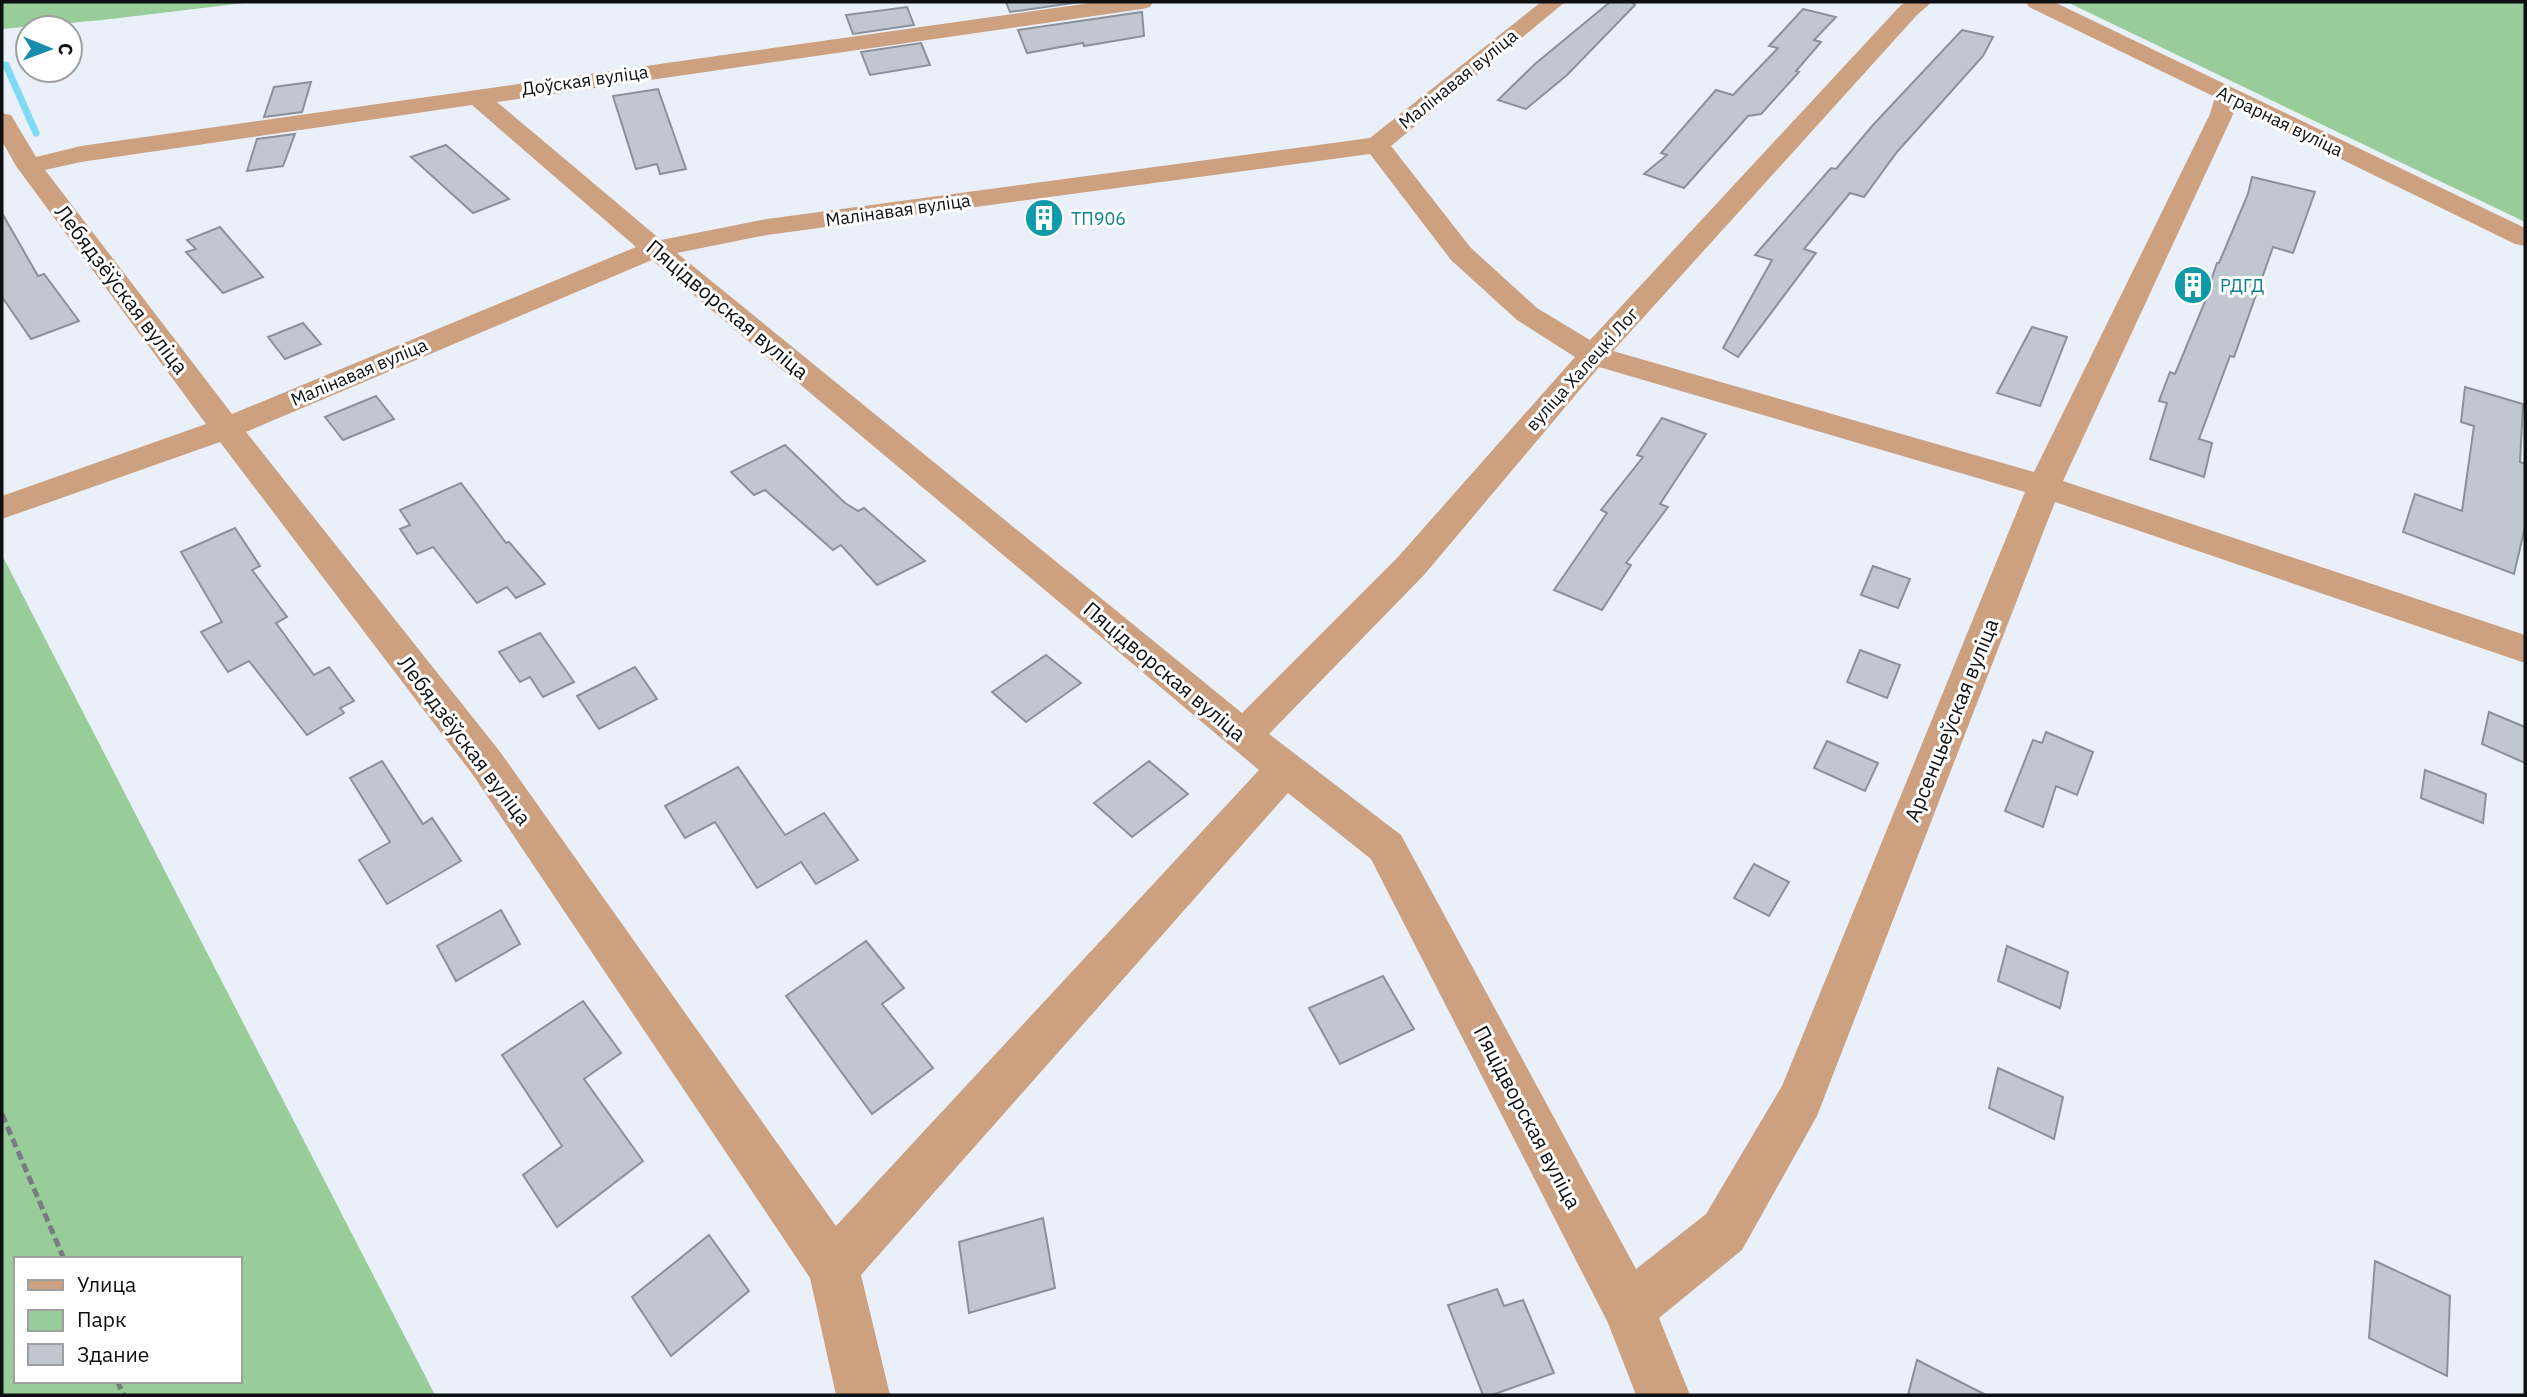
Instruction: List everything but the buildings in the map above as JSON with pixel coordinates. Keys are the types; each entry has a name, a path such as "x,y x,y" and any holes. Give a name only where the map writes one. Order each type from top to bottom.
{"street":[{"name":"Доўская вуліца","path":"29,166 81,154 1142,2"},
{"name":"Малінавая вуліца","path":"2,508 226,428 655,249 767,227 1377,145 1554,2"},
{"name":"вуліца Халецкі Лог","path":"1243,736 1411,566 1593,355 1909,10 1921,2"},
{"name":"Аграрная вуліца","path":"2037,2 2525,238"},
{"name":"Пяцідворская вуліца","path":"476,96 655,249 1243,736 1386,847 1629,1309 1663,1395"},
{"name":"Арсенцьеўская вуліца","path":"1629,1309 1724,1232 1800,1100 2044,485 2222,114 2227,96"},
{"name":"Лебядзёўская вуліца","path":"2,120 29,166 226,428 487,764 833,1267 863,1395"},
{"path":"1377,145 1461,254 1527,314 1593,355 2044,485 2525,649"},
{"path":"833,1267 1285,769"}],"path":[{"path":"2,1114 63,1257"}],"green space":[{"path":"2,2 253,2 84,22 84,14 14,14 14,28 2,29"},
{"path":"2067,2 2525,2 2525,222"},
{"path":"2,555 435,1395 2,1395"}],"waterway":[{"path":"2,65 6,65 36,133"}],"place":[{"name":"ТП906","path":"1044,218"},
{"name":"РДГД","path":"2193,285"}]}
